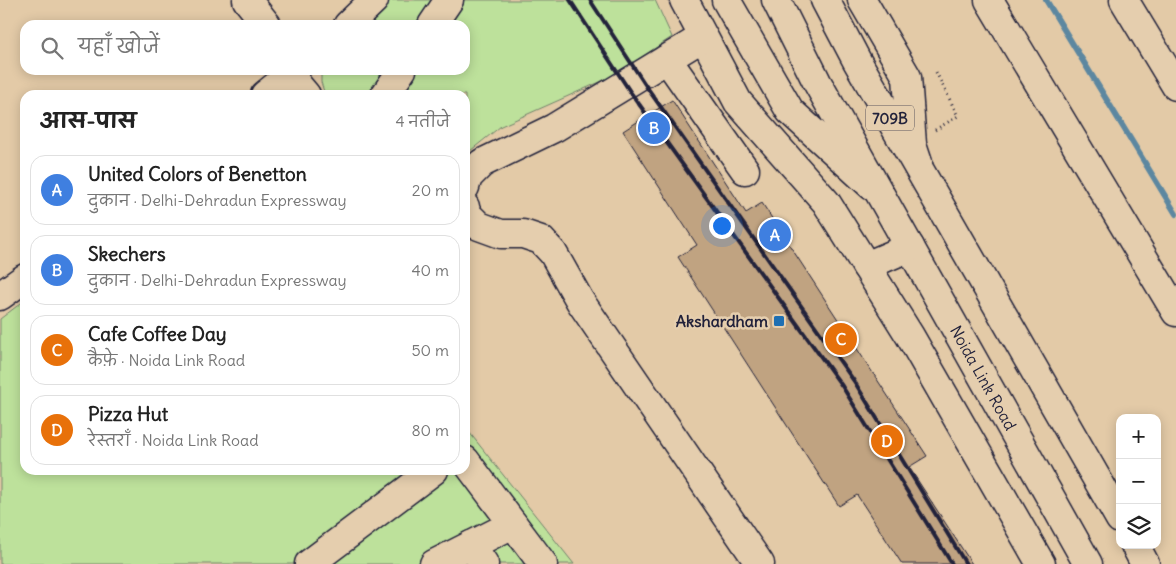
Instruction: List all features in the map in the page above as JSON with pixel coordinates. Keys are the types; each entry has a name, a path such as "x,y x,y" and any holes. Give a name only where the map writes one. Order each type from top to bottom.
{"main road":[{"path":"247,0 263,20"},
{"path":"353,20 374,0"},
{"path":"435,20 449,0"},
{"path":"684,0 738,102 826,202 910,336 1041,564"},
{"path":"726,0 790,111 879,192"},
{"name":"709B","path":"776,0 817,82 879,192"},
{"name":"709B","path":"826,0 857,61 922,176"},
{"path":"862,0 907,76 912,144 922,176 1116,512"},
{"path":"989,0 1176,312"},
{"path":"1124,0 1176,86"},
{"path":"470,175 482,163 554,128 704,37"},
{"path":"667,59 745,170"},
{"path":"388,90 399,75"},
{"path":"276,90 297,80"},
{"name":"Noida Link Road","path":"879,192 1088,564"},
{"path":"470,217 479,226 501,234 523,234 541,240 553,253 580,301 760,564"},
{"path":"866,266 910,246"},
{"path":"0,296 20,282"},
{"path":"470,467 543,564"},
{"path":"309,564 404,479 417,475"},
{"path":"434,564 478,555 513,524"},
{"path":"1137,549 1145,564"}],"path":[{"path":"936,72 958,116"}],"green space":[{"path":"388,0 433,0 424,20 368,20"},
{"path":"460,0 655,0 672,37 611,77 501,126 470,151 470,90 405,90 414,75 470,75 470,20 447,20"},
{"path":"321,75 393,75 384,90 323,90"},
{"path":"20,304 20,475 470,475 470,433 574,564 0,564 0,319"}],"building":[{"name":"Akshardham","path":"672,100 746,213 762,203 927,456 909,467 972,564 902,564 857,495 839,506 678,257 697,245 623,131"}],"waterway":[{"path":"1046,0 1176,214"}],"railway":[{"path":"570,0 631,93 842,386 952,564"},
{"path":"590,0 646,86 854,381 966,564"}],"place":[{"name":"Skechers","path":"654,128"},
{"name":"United Colors of Benetton","path":"775,235"},
{"name":"Akshardham","path":"779,321"},
{"name":"Cafe Coffee Day","path":"841,339"},
{"name":"Pizza Hut","path":"887,441"}]}
